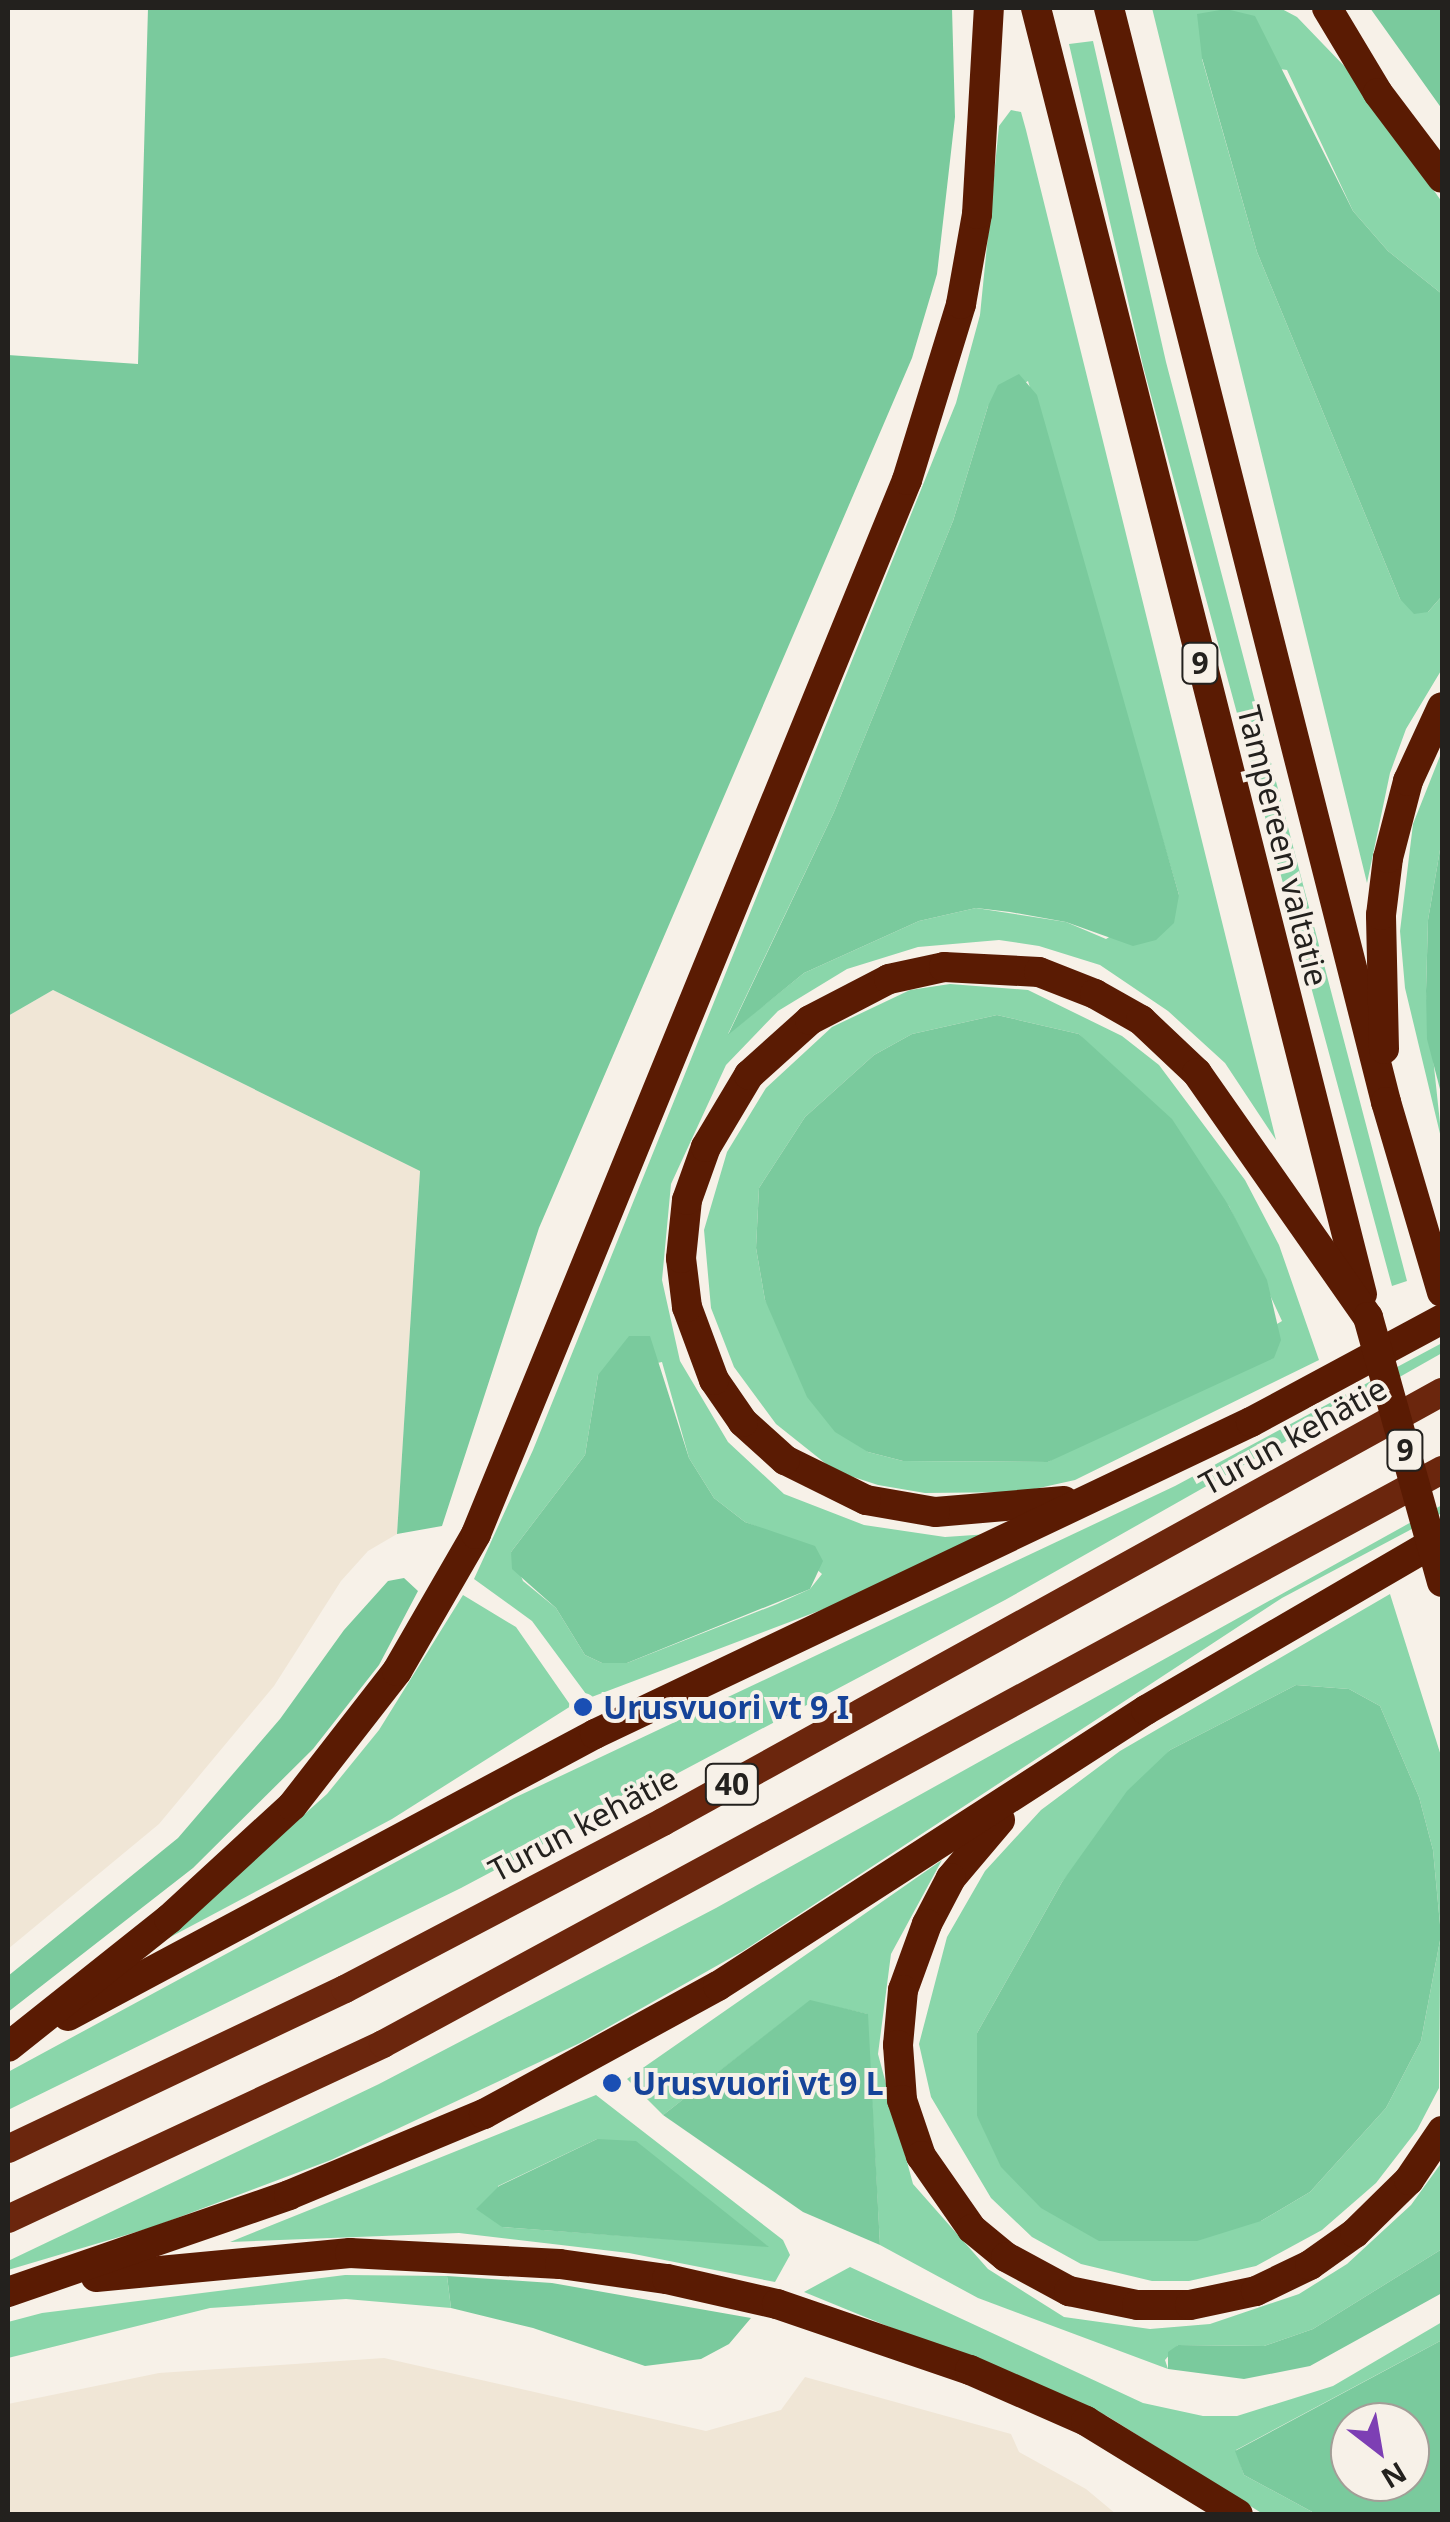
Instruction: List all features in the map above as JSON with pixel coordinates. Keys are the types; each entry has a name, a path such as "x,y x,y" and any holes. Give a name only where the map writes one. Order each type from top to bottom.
{"highway":[{"path":"8,2047 169,1918 292,1806 397,1672 476,1534 906,480 961,304 974,232 989,8"},
{"name":"Tampereen valtatie","path":"1036,8 1368,1317 1442,1582"},
{"name":"Tampereen valtatie","path":"1109,8 1386,1102 1441,1286"},
{"path":"1327,8 1378,92 1442,178"},
{"path":"1386,1102 1381,915 1388,858 1408,781 1442,707"},
{"path":"1096,1496 935,1512 866,1500 785,1460 743,1422 714,1380 687,1307 681,1258 688,1200 706,1146 749,1075 810,1020 889,979 944,967 1024,970 1095,994 1141,1020 1209,1088 1368,1317"},
{"path":"8,2047 596,1734 1096,1496 1442,1319"},
{"name":"Turun kehätie","path":"8,2149 345,1989 645,1832 1442,1392"},
{"name":"40","path":"8,2219 382,2044 1442,1470"},
{"path":"21,2288 288,2195 484,2114 718,1986 1210,1671 1442,1538"},
{"path":"1030,1789 951,1878 918,1944 900,2005 900,2083 913,2137 942,2191 984,2240 1038,2276 1090,2297 1162,2307 1235,2298 1292,2276 1354,2233 1409,2180 1442,2131"},
{"path":"21,2288 237,2259 350,2252 560,2264 667,2279 796,2310 970,2370 1086,2420 1238,2514"}],"shaded area":[{"path":"53,990 420,1171 397,1534 368,1551 341,1581 274,1686 159,1824 8,1949 8,1016"},
{"path":"384,2358 706,2431 781,2410 805,2377 1011,2434 1019,2452 1086,2489 1116,2514 8,2514 8,2404 159,2373"}],"green space":[{"path":"148,8 952,8 955,117 946,196 937,274 912,358 539,1228 442,1526 397,1534 420,1171 53,990 8,1016 8,355 138,364"},
{"path":"1152,8 1280,8 1297,17 1349,71 1442,202 1442,294 1388,251 1353,211 1287,70 1202,59 1257,252 1400,599 1428,612 1442,596 1442,669 1406,729 1390,773 1367,883"},
{"path":"1370,8 1442,8 1442,109 1380,22"},
{"path":"1226,9 1255,16 1353,211 1388,251 1442,294 1442,596 1428,612 1414,614 1400,599 1257,252 1202,58 1197,14"},
{"path":"1093,41 1166,362 1407,1281 1392,1286 1143,366 1069,44"},
{"path":"1011,110 1021,112 1276,1140 1225,1063 1168,1011 1100,965 1039,946 999,940 918,947 847,969 778,1011 726,1065 671,1184 662,1280 680,1361 728,1442 784,1494 864,1525 945,1537 989,1534 837,1604 589,1698 532,1621 474,1579 533,1450 956,403 980,315 999,126","holes":["1028,381 1179,895 1106,939 1066,922 976,908 919,921 804,973 728,1034 834,812 953,521 988,406","662,1362 689,1458 714,1498 745,1522 778,1535 822,1574 810,1589 777,1604 627,1663 602,1663 585,1655 556,1608 523,1581 511,1552 585,1455 598,1375"]},
{"path":"1019,374 1037,395 1179,895 1174,923 1156,940 1133,946 1066,922 976,908 919,921 804,973 728,1035 834,812 953,521 988,406 998,385"},
{"path":"1442,751 1442,838 1428,920 1426,991 1442,1142 1405,988 1400,931 1413,824"},
{"path":"1442,838 1442,1097 1427,1039 1426,991 1428,920"},
{"path":"950,984 1028,990 1122,1036 1159,1065 1245,1180 1279,1245 1319,1360 1075,1480 1021,1492 925,1493 878,1485 835,1471 776,1424 734,1367 711,1308 704,1230 727,1152 766,1088 832,1027 910,990","holes":["997,1015 1079,1034 1229,1206 1282,1321 1048,1462 903,1461 868,1452 765,1300 756,1248 759,1188 805,1117 874,1055 912,1034"]},
{"path":"997,1015 1079,1034 1172,1119 1229,1206 1267,1280 1281,1340 1274,1358 1048,1462 903,1461 868,1452 835,1432 807,1397 765,1300 756,1248 759,1188 805,1117 874,1055 912,1034"},
{"path":"629,1336 650,1336 689,1458 714,1498 745,1522 815,1546 823,1561 810,1589 627,1663 602,1663 585,1655 556,1608 512,1569 511,1552 585,1455 598,1375"},
{"path":"1442,1343 1442,1353 1005,1600 461,1888 8,2110 8,2072 514,1798 1175,1486"},
{"path":"1442,1505 1442,1513 1282,1598 743,1951 580,2043 331,2160 153,2227 8,2270 8,2261 379,2084 716,1908"},
{"path":"404,1578 418,1591 379,1665 313,1749 193,1868 8,2012 8,1976 178,1838 280,1719 344,1630 388,1581"},
{"path":"1390,1594 1442,1759 1440,1929 1433,1850 1419,1797 1380,1706 1349,1689 1296,1685 1170,1750 1062,1882 977,2033 977,2116 1261,2221 1310,2192 1386,2108 1421,2041 1440,1938 1439,2088 1417,2130 1376,2183 1322,2230 1256,2266 1189,2281 1152,2281 1081,2264 1032,2237 991,2198 931,2097 919,2044 947,1937 985,1871 1041,1810 1120,1751"},
{"path":"463,1595 516,1627 571,1706 392,1819 163,1941 327,1794 379,1730"},
{"path":"1296,1685 1349,1689 1380,1706 1419,1797 1433,1850 1441,1935 1421,2041 1386,2108 1310,2192 1261,2221 1197,2241 1099,2241 1041,2208 1001,2167 977,2116 977,2033 1062,1882 1127,1791 1170,1750"},
{"path":"942,1860 891,1954 878,2054 913,2184 988,2269 1064,2317 1150,2329 1210,2324 1299,2294 1347,2264 1411,2205 1442,2162 1442,2249 1313,2329 1264,2346 1178,2345 1165,2360 1168,2369 978,2298 880,2245 867,2014 810,2001 663,2115 627,2079"},
{"path":"810,2000 868,2014 880,2245 803,2212 663,2115"},
{"path":"596,2095 783,2240 790,2255 775,2282 629,2253 459,2233 230,2242","holes":["597,2139 767,2246 502,2227 498,2186"]},
{"path":"597,2139 636,2141 769,2247 502,2227 476,2209 499,2186"},
{"path":"1442,2249 1442,2293 1310,2366 1244,2379 1168,2369 1168,2352 1178,2345 1264,2346 1313,2329"},
{"path":"850,2267 1143,2403 1203,2416 1237,2416 1333,2386 1442,2322 1442,2340 1236,2450 1244,2475 1316,2514 1263,2514 1107,2416 804,2292"},
{"path":"345,2275 447,2276 451,2308 346,2299 210,2308 8,2358 8,2322 42,2313"},
{"path":"447,2276 552,2283 751,2318 729,2344 701,2359 645,2366 533,2328 451,2308"},
{"path":"1442,2340 1442,2514 1316,2514 1244,2475 1235,2451"}],"place":[{"name":"Urusvuori vt 9 I","path":"583,1707"},
{"name":"Urusvuori vt 9 L","path":"612,2083"}]}
